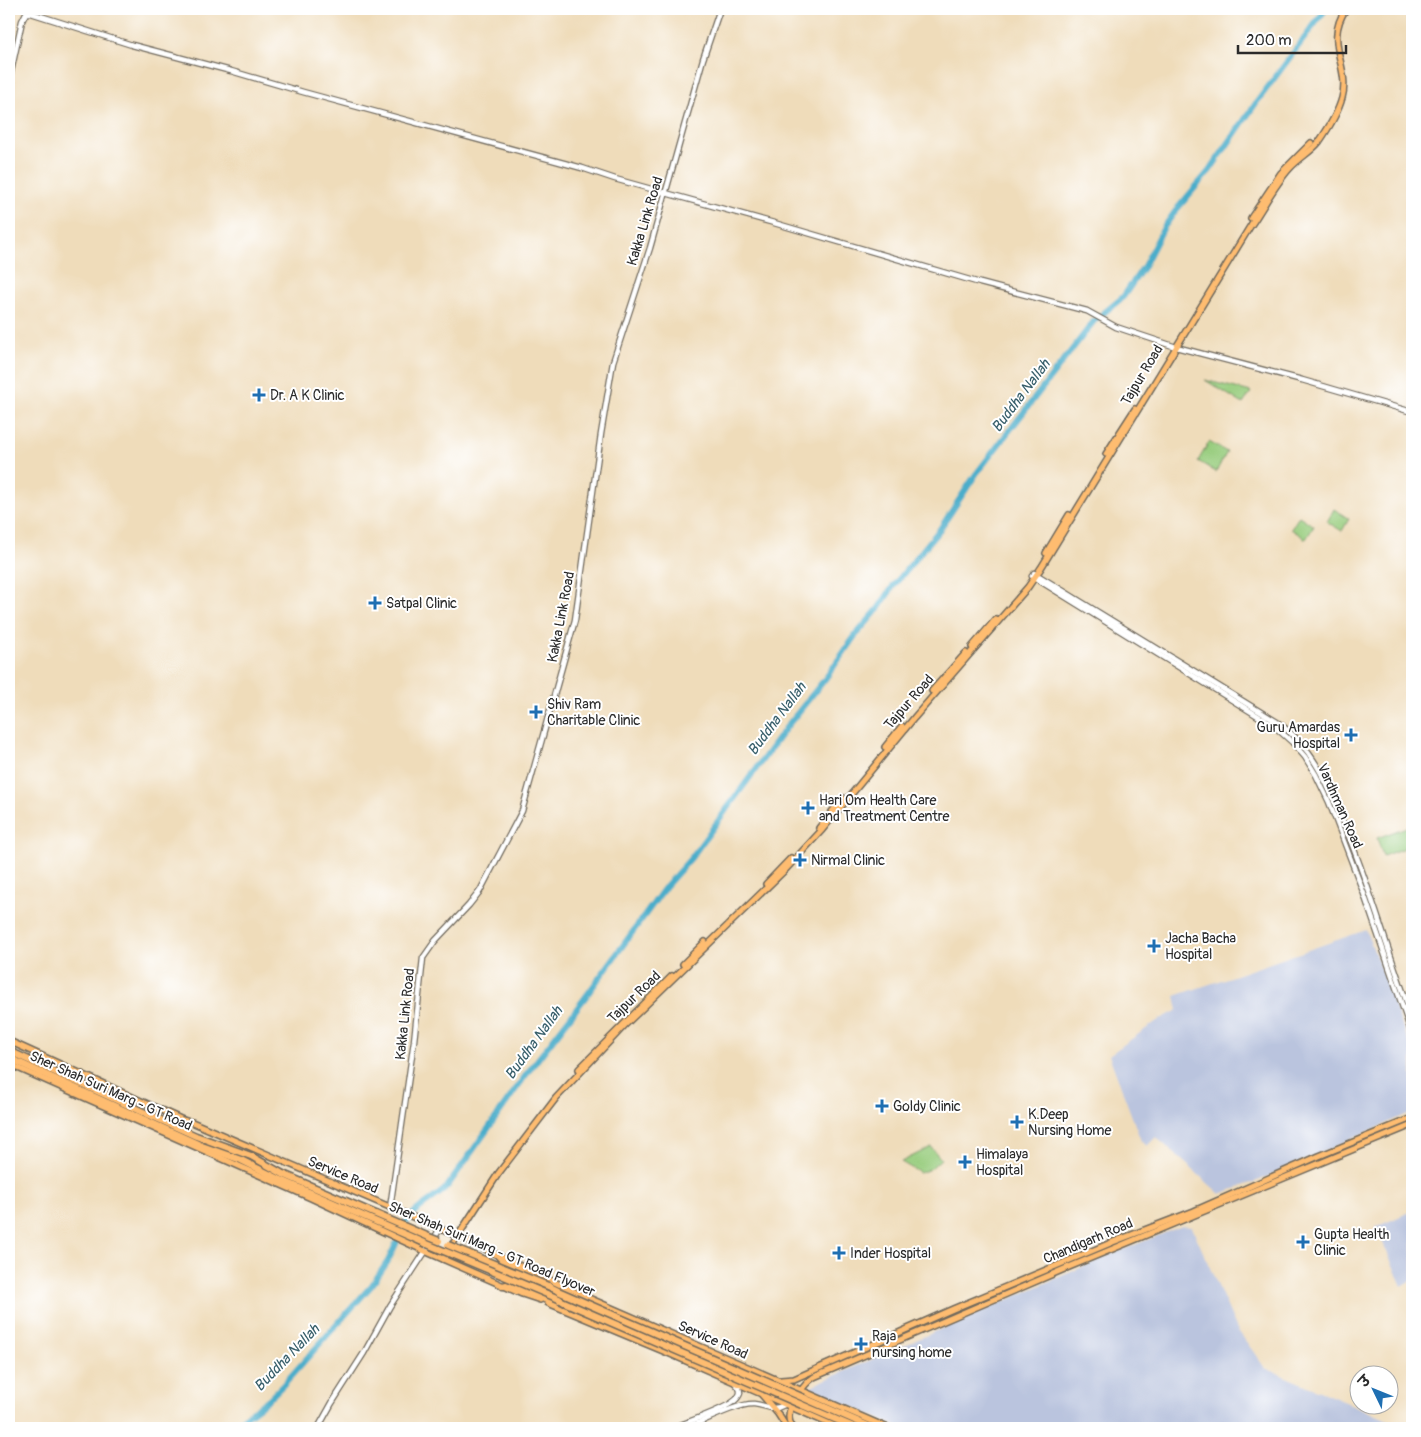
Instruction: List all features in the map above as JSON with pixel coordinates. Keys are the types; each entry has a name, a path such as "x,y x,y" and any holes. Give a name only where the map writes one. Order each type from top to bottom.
{"highway":[{"name":"Sher Shah Suri Marg - GT Road","path":"9,1051 170,1124"},
{"name":"Sher Shah Suri Marg - GT Road","path":"9,1058 202,1146"},
{"path":"170,1124 185,1121"},
{"name":"Sher Shah Suri Marg - GT Road Flyover","path":"170,1124 251,1156 283,1174 548,1286 803,1401"},
{"name":"Sher Shah Suri Marg - GT Road Flyover","path":"202,1146 241,1160 279,1180 374,1221 803,1401"},
{"path":"498,1255 503,1261 543,1279 548,1286"},
{"path":"503,1286 510,1284 553,1303 559,1300"},
{"path":"803,1401 856,1428"},
{"path":"803,1401 873,1428"}],"main road":[{"name":"Tajpur Road","path":"443,1259 455,1235 498,1174 548,1108 573,1079 700,951 786,870 822,830 914,718 988,634 1035,575 1281,173 1317,138 1320,138 1330,123 1342,98 1344,88 1336,38 1340,19 1346,9"},
{"name":"Service Road","path":"9,1041 185,1121 192,1122 455,1235 584,1296 888,1428"},
{"path":"9,1064 311,1198 503,1286 570,1311 839,1428"},
{"name":"Chandigarh Road","path":"773,1378 784,1380 794,1378 953,1308 1207,1205 1412,1118"},
{"name":"Chandigarh Road","path":"801,1390 806,1382 823,1373 1076,1264 1412,1125"},
{"path":"773,1378 767,1380 762,1394 764,1400 775,1409 787,1428"},
{"path":"793,1428 789,1419 791,1408 801,1390"}],"street":[{"name":"Kakka Link Road","path":"390,1208 414,1041 423,958 435,941 480,891 522,811 575,620 612,368 720,9"},
{"path":"9,81 22,21 26,13 31,13 132,45 666,192 980,283 1087,311 1116,327 1174,346 1412,412"},
{"name":"Vardhman Road","path":"1035,575 1277,722 1304,747 1320,770 1352,842 1412,1016"},
{"name":"Vardhman Road","path":"1035,575 1274,726 1299,749 1316,775 1329,802 1364,894 1412,1034"},
{"path":"318,1428 390,1306 440,1230"},
{"path":"672,1428 734,1402 740,1393 740,1389 735,1383"},
{"path":"686,1428 742,1405 754,1404 775,1409 784,1405"}],"shaded area":[{"path":"1366,930 1412,1051 1412,1112 1260,1180 1220,1194 1156,1137 1147,1146 1141,1141 1109,1055 1157,1021 1178,1010 1175,996"},
{"path":"1412,1211 1412,1280 1402,1286 1376,1227"},
{"path":"1182,1226 1192,1227 1237,1329 1265,1368 1348,1403 1348,1414 1374,1414 1407,1428 900,1428 809,1387 1112,1254"},
{"path":"795,1417 822,1428 796,1428"}],"green space":[{"path":"1205,380 1251,392 1243,404"},
{"path":"1209,442 1227,452 1216,472 1198,461"},
{"path":"1334,509 1349,519 1342,531 1327,522"},
{"path":"1299,516 1314,526 1306,539 1291,529"},
{"path":"1412,825 1412,845 1383,856 1377,838"},
{"path":"931,1147 941,1159 930,1169 920,1173 901,1162"}],"waterway":[{"name":"Buddha Nallah","path":"231,1428 269,1399 283,1385 372,1285 388,1261 407,1220 447,1187 528,1072 666,886 691,858 855,636 940,529 976,474 1094,321 1123,297 1144,266 1164,227 1210,170 1256,103 1326,9"}],"place":[{"name":"Dr. A K Clinic","path":"259,395"},
{"name":"Satpal Clinic","path":"375,603"},
{"name":"Shiv Ram Charitable Clinic","path":"536,712"},
{"name":"Guru Amardas Hospital","path":"1351,735"},
{"name":"Hari Om Health Care and Treatment Centre","path":"808,808"},
{"name":"Nirmal Clinic","path":"800,860"},
{"name":"Jacha Bacha Hospital","path":"1154,946"},
{"name":"Goldy Clinic","path":"882,1106"},
{"name":"K.Deep Nursing Home","path":"1017,1122"},
{"name":"Himalaya Hospital","path":"965,1162"},
{"name":"Gupta Health Clinic","path":"1303,1242"},
{"name":"Inder Hospital","path":"839,1253"},
{"name":"Raja nursing home","path":"861,1344"}]}
